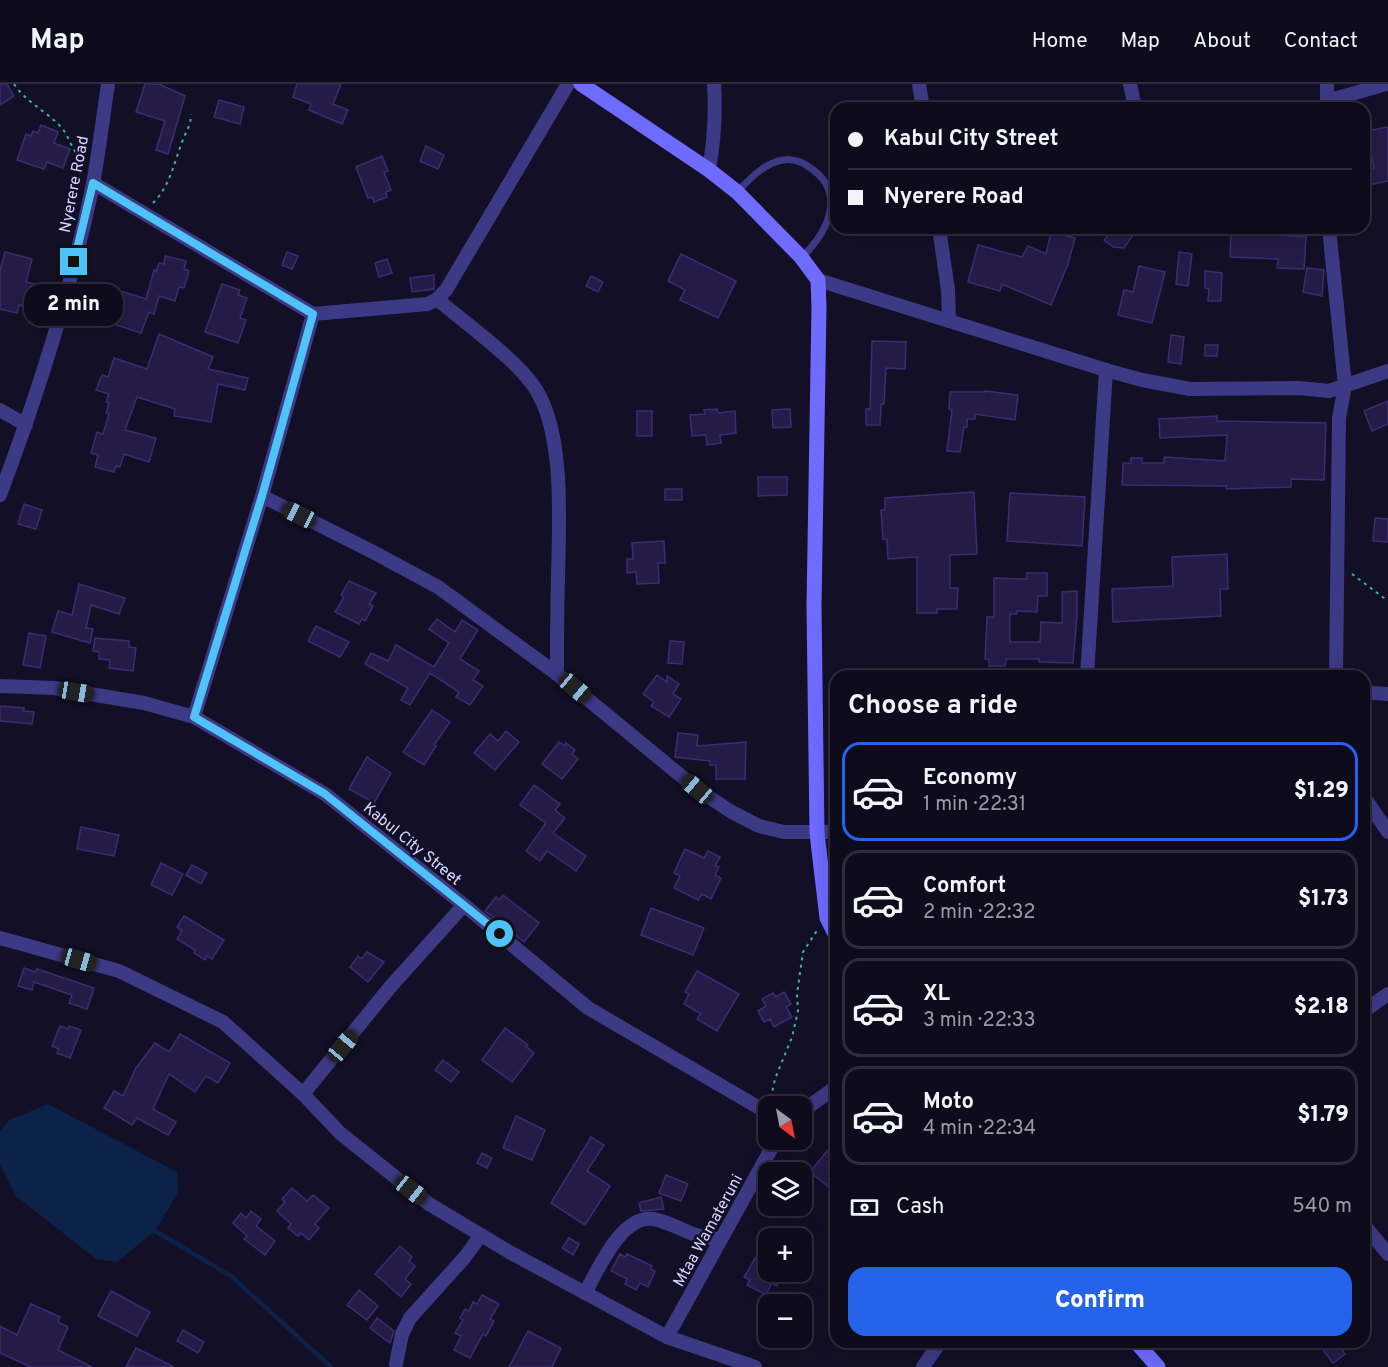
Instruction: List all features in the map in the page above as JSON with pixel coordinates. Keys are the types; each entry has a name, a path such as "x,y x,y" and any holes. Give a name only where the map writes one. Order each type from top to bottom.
{"street":[{"name":"Nyerere Road","path":"0,495 26,425 64,302 93,183 108,84"},
{"path":"93,183 313,314 428,304 446,290 568,84"},
{"path":"581,84 737,192 801,258 818,280 1106,370 1142,380 1190,389 1299,388 1329,391 1388,371"},
{"path":"708,170 713,147 714,84"},
{"path":"919,84 921,102"},
{"path":"1130,84 1134,102"},
{"path":"1327,84 1327,102"},
{"path":"1333,102 1386,84"},
{"path":"940,234 948,290 949,321"},
{"path":"1330,234 1345,386 1339,418 1336,670"},
{"path":"818,280 814,606 816,833 827,918 830,924"},
{"path":"437,299 515,365 538,393 550,420 557,473 557,674"},
{"path":"194,717 262,496 313,314"},
{"path":"1087,670 1106,370"},
{"path":"0,410 26,425"},
{"path":"262,496 438,587 557,674 697,789 730,812 759,826 784,832 830,832"},
{"name":"Kabul City Street","path":"0,686 54,688 144,703 194,717 325,794 588,1008 758,1107"},
{"path":"1370,692 1388,694"},
{"path":"1370,806 1388,832"},
{"path":"303,1094 391,986 464,905"},
{"path":"0,938 119,971 223,1022 303,1094 340,1133 429,1204 667,1337 755,1367"},
{"path":"1370,1007 1388,994"},
{"path":"812,1104 830,1091"},
{"name":"Mtaa Wamateruni","path":"667,1337 770,1150"},
{"path":"585,1293 616,1239 631,1225 655,1219 696,1235 720,1240"},
{"path":"1370,1232 1388,1254"},
{"path":"396,1364 402,1334 410,1318 465,1257 481,1235"},
{"path":"923,1367 936,1348"},
{"path":"1141,1348 1158,1367"}],"lane":[{"path":"737,192 767,166 785,159 804,163 818,172 830,193"},
{"path":"801,258 814,245 825,227 830,212"}],"path":[{"path":"14,84 23,96 60,126 79,156 96,166"},
{"path":"142,213 156,201 167,184 183,139 189,130 191,114"},
{"path":"1337,562 1388,601"},
{"path":"772,1096 775,1079 792,1037 798,1011 797,994 803,952 821,923 827,918"}],"water":[{"path":"48,1104 177,1172 178,1193 155,1231 117,1262 96,1259 16,1196 0,1165 0,1131 9,1120"}],"building":[{"path":"0,84 7,84 14,96 0,105"},
{"path":"145,84 159,84 185,96 168,154 156,150 165,121 136,112"},
{"path":"297,84 341,84 333,104 348,110 342,124 309,110 311,104 293,97"},
{"path":"219,100 244,107 240,124 214,117"},
{"path":"41,125 58,132 54,143 70,149 63,168 47,162 44,169 17,160 26,134 31,136 33,131 38,133"},
{"path":"1388,127 1388,181 1370,185 1370,168 1374,168 1370,130"},
{"path":"426,146 444,155 438,169 420,161"},
{"path":"382,156 388,171 384,172 391,190 386,192 387,197 374,202 372,197 368,198 356,167"},
{"path":"1051,234 1075,238 1068,264 1051,305 1002,284 1000,291 968,282 978,245 1022,257 1028,246 1046,254"},
{"path":"1108,234 1134,234 1124,248 1113,247 1104,240"},
{"path":"1231,234 1306,237 1304,269 1277,268 1278,259 1230,257"},
{"path":"5,252 32,259 26,282 34,284 31,296 28,295 25,307 19,305 17,313 0,309 0,270"},
{"path":"287,252 298,256 292,269 282,265"},
{"path":"1179,252 1192,254 1188,286 1176,284"},
{"path":"681,254 736,281 718,318 680,300 685,290 668,281"},
{"path":"165,256 186,261 184,269 189,271 184,288 179,287 175,301 159,296 154,314 149,312 141,333 107,322 117,290 146,299 154,270 156,271 159,263 164,264"},
{"path":"387,259 392,273 379,277 375,263"},
{"path":"1139,266 1165,272 1152,323 1118,315 1124,290 1133,292"},
{"path":"1307,268 1324,270 1322,296 1303,292"},
{"path":"1205,271 1222,273 1221,301 1208,301 1209,289 1205,288"},
{"path":"434,275 434,289 412,292 410,278"},
{"path":"591,276 603,282 598,292 586,286"},
{"path":"222,284 240,290 238,295 247,298 240,318 246,320 238,343 205,332"},
{"path":"159,334 213,357 208,369 248,378 245,390 218,384 211,422 174,416 175,409 137,397 125,430 156,438 149,462 124,454 120,467 116,466 114,472 95,467 98,455 91,453 97,432 103,434 109,414 106,413 109,403 106,402 109,394 96,390 102,375 108,377 114,358 147,369"},
{"path":"1171,335 1184,337 1181,364 1168,362"},
{"path":"872,341 906,342 905,369 886,368 880,425 866,425 866,409 870,409"},
{"path":"1205,345 1218,345 1217,356 1205,356"},
{"path":"985,391 1018,395 1015,420 975,414 975,419 967,419 960,452 947,451 952,410 949,409 950,392"},
{"path":"1388,401 1388,424 1372,431 1364,411"},
{"path":"717,409 718,413 735,411 736,433 720,435 721,443 707,445 706,435 692,436 690,415 705,414 704,410"},
{"path":"790,409 791,427 773,428 772,410"},
{"path":"637,411 652,411 652,436 637,436"},
{"path":"1217,416 1217,421 1326,423 1324,480 1291,479 1291,487 1226,489 1226,486 1122,485 1123,463 1131,463 1131,458 1142,458 1142,463 1164,463 1164,457 1225,461 1227,435 1160,438 1159,419"},
{"path":"758,477 787,477 787,495 758,496"},
{"path":"665,489 682,489 682,500 665,500"},
{"path":"974,492 977,554 950,555 950,588 958,588 957,609 937,609 937,613 917,613 917,557 888,559 887,539 883,539 881,510 885,510 885,498"},
{"path":"1010,493 1085,497 1082,546 1007,541"},
{"path":"24,504 42,510 36,529 18,524"},
{"path":"1375,518 1388,519 1388,542 1373,541"},
{"path":"664,541 665,563 658,563 659,583 637,584 636,572 627,573 627,559 633,559 632,543"},
{"path":"1227,554 1228,589 1220,589 1221,616 1113,622 1112,589 1173,586 1172,557"},
{"path":"1027,573 1047,573 1047,596 1038,596 1037,612 1017,611 1017,614 1010,614 1010,642 1040,642 1041,622 1062,623 1062,592 1077,591 1073,663 1039,662 1039,659 1006,659 1005,666 989,666 989,659 985,659 987,617 994,617 994,578 1027,579"},
{"path":"349,581 376,593 369,604 373,606 365,621 362,619 359,624 335,612 344,597 341,595"},
{"path":"79,584 125,598 119,614 91,605 86,628 93,629 90,643 52,632 58,611 72,615"},
{"path":"437,619 455,632 462,620 478,630 460,659 479,671 473,680 483,686 470,705 456,697 459,692 430,673 410,705 401,700 408,688 365,664 371,653 388,661 396,645 434,667 449,643 429,629"},
{"path":"316,626 349,642 340,657 308,641"},
{"path":"29,633 46,636 40,668 23,665"},
{"path":"95,638 129,641 129,647 136,648 133,671 109,668 110,660 99,659 99,652 93,651"},
{"path":"670,641 684,642 682,664 668,663"},
{"path":"657,675 667,682 667,676 679,684 673,694 681,699 669,717 651,706 654,702 643,694"},
{"path":"0,706 24,708 24,711 34,712 32,724 0,721"},
{"path":"432,710 450,722 424,765 403,752"},
{"path":"506,731 519,742 495,770 474,753 490,734 498,741"},
{"path":"678,733 698,735 697,746 746,742 745,779 716,779 716,765 710,765 710,761 675,757"},
{"path":"559,742 565,746 566,743 575,750 572,754 578,759 562,779 542,764"},
{"path":"367,757 391,773 374,803 349,789"},
{"path":"534,785 560,804 555,810 565,818 553,833 586,856 576,871 547,851 540,861 526,851 546,823 520,805"},
{"path":"81,827 119,835 114,856 77,849"},
{"path":"685,849 704,858 708,851 720,857 715,866 719,867 715,875 721,878 711,899 702,894 698,900 674,888 680,876 674,873"},
{"path":"161,863 183,874 172,895 151,885"},
{"path":"192,865 207,873 201,884 186,875"},
{"path":"503,895 539,923 524,942 485,911 496,897 499,900"},
{"path":"651,908 704,928 693,955 641,935"},
{"path":"184,916 224,940 212,959 207,956 205,960 194,953 195,950 177,939 182,931 177,927"},
{"path":"367,952 384,962 368,982 350,967 358,956 361,959"},
{"path":"24,968 35,972 37,969 94,988 87,1009 69,1003 72,995 34,982 32,990 18,986"},
{"path":"697,971 739,994 717,1031 697,1019 701,1014 684,1004 689,994 685,992"},
{"path":"784,992 791,1004 786,1007 792,1017 774,1027 770,1019 764,1022 758,1011 766,1006 762,999 773,993 776,997"},
{"path":"60,1026 81,1030 70,1058 57,1053 59,1049 52,1046"},
{"path":"505,1028 528,1045 526,1047 534,1053 512,1082 482,1060"},
{"path":"180,1034 230,1063 218,1083 206,1076 195,1092 169,1074 153,1109 176,1122 168,1135 137,1118 132,1125 104,1108 114,1091 123,1096 136,1068 155,1043 169,1052"},
{"path":"443,1060 459,1072 451,1082 435,1070"},
{"path":"516,1116 545,1130 532,1160 503,1148"},
{"path":"591,1137 604,1145 587,1171 610,1186 585,1225 551,1203"},
{"path":"828,1150 830,1152 830,1188 812,1174 812,1170"},
{"path":"482,1153 492,1158 487,1168 477,1163"},
{"path":"666,1175 688,1184 681,1201 659,1193"},
{"path":"292,1188 307,1201 313,1195 329,1208 315,1224 319,1228 309,1240 301,1233 298,1236 288,1228 291,1224 277,1211 285,1202 282,1199"},
{"path":"661,1197 664,1209 641,1211 639,1203"},
{"path":"251,1211 261,1219 256,1226 275,1241 265,1255 244,1239 247,1236 233,1223 241,1213 246,1218"},
{"path":"569,1238 579,1244 573,1255 562,1248"},
{"path":"400,1246 412,1257 409,1261 415,1266 405,1279 411,1284 401,1297 375,1274"},
{"path":"620,1254 625,1257 627,1254 652,1266 651,1269 655,1271 648,1287 640,1283 636,1290 625,1284 627,1279 611,1271"},
{"path":"758,1254 758,1282 779,1282 777,1286 772,1283 766,1294 764,1294 747,1285 750,1280 744,1277"},
{"path":"359,1290 378,1306 367,1320 347,1305"},
{"path":"111,1291 150,1312 137,1336 98,1316"},
{"path":"482,1295 499,1304 490,1319 494,1321 486,1336 483,1334 470,1358 454,1350 461,1336 455,1333 463,1320 460,1318 465,1309 469,1311 473,1302 477,1304"},
{"path":"31,1304 60,1317 58,1322 68,1327 58,1350 92,1367 31,1367 0,1353 0,1326 17,1335"},
{"path":"377,1318 394,1331 390,1343 370,1328"},
{"path":"183,1330 204,1342 198,1353 177,1341"},
{"path":"528,1331 561,1348 552,1367 509,1367"},
{"path":"136,1348 174,1367 126,1367"},
{"path":"1322,1348 1341,1348 1345,1354 1333,1363"}],"waterway":[{"path":"155,1231 231,1276 331,1367"}],"route":[{"path":"74,262 93,183 313,314 262,496 194,717 325,794 500,934"}]}
